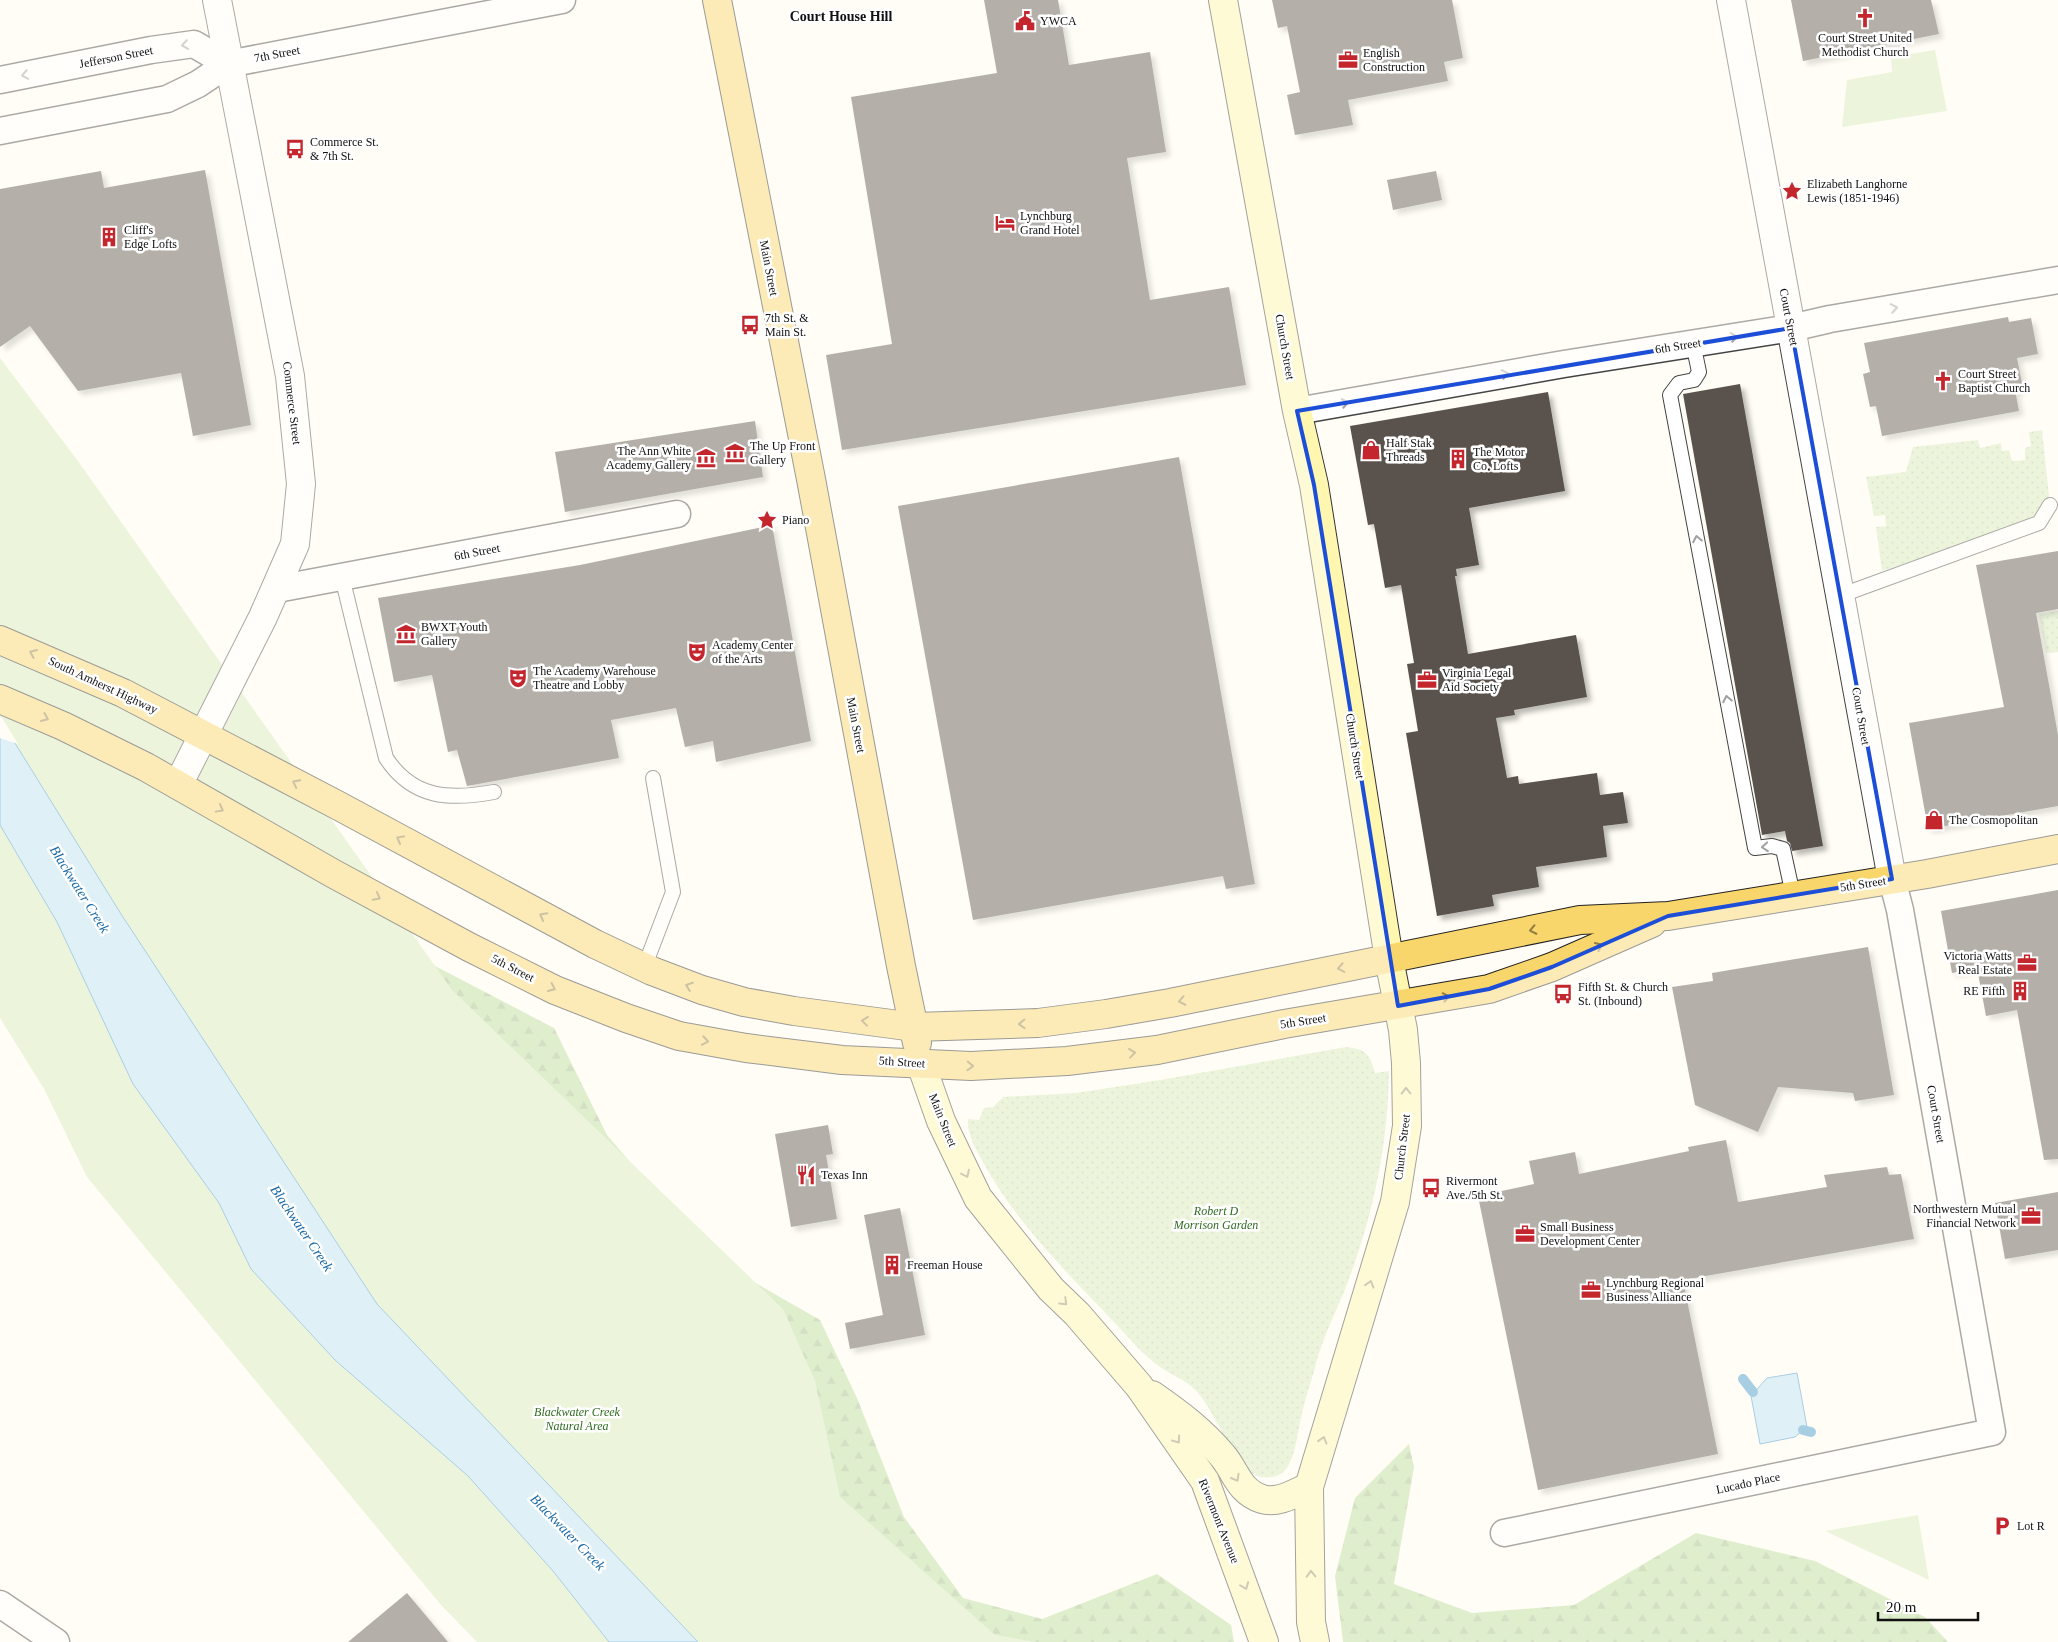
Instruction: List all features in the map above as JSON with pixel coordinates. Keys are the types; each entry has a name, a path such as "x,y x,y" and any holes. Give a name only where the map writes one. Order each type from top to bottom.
{"main road":[{"name":"Main Street","path":"717,0 811,479 921,1064 940,1121 978,1198 1051,1290 1076,1314 1139,1386"},
{"name":"Church Street","path":"1222,0 1297,411 1314,484 1406,1063 1407,1126 1395,1202 1309,1487"},
{"name":"South Amherst Highway","path":"0,640 84,674 204,734"},
{"path":"0,699 63,726 178,785"},
{"name":"5th Street","path":"204,734 569,931 644,968 702,990 744,1002 794,1011 914,1027 1038,1023 1106,1014 1580,920 1668,916 2058,850"},
{"name":"5th Street","path":"178,785 334,874 555,990 678,1036 746,1048 842,1060 996,1066 1067,1062 1157,1050 1284,1024 1398,1006 1488,989 1552,967 1668,916"},
{"path":"1139,1386 1186,1418 1223,1456 1241,1486 1262,1499 1277,1500 1309,1487 1313,1632"},
{"name":"Rivermont Avenue","path":"1139,1386 1205,1481 1264,1638"}],"street":[{"name":"Commerce Street","path":"178,785 277,589 295,544 301,484 290,376 217,0"},
{"name":"7th Street","path":"0,131 167,98 198,84 228,64 562,0"},
{"name":"Court Street","path":"1731,0 1839,596 1892,879 1900,910 1992,1432"},
{"name":"Jefferson Street","path":"0,80 151,50 194,44 228,64"},
{"name":"6th Street","path":"1297,411 1791,328 2058,280"},
{"name":"6th Street","path":"277,589 676,514"},
{"name":"Lucado Place","path":"1504,1533 1992,1432"},
{"path":"0,1604 56,1642"}],"lane":[{"path":"1693,343 1699,372 1694,380 1679,383 1670,395 1754,848 1772,846 1783,849 1793,895"},
{"path":"1839,596 2039,523 2050,505"},
{"path":"342,576 386,758 393,768 418,789 434,795 456,796 494,792"},
{"path":"644,968 673,892 653,778"}],"highlighted area":[{"path":"1791,328 1892,879 1668,916 1552,967 1489,989 1398,1006 1314,485 1297,411"}],"green space":[{"path":"1935,50 1947,111 1842,127 1847,80 1892,72 1891,57"},
{"name":"Blackwater Creek Natural Area","path":"0,358 78,461 452,990 783,1309 815,1381 840,1497 995,1635 1035,1642 477,1642 441,1605 87,1177 44,1089 0,1018"},
{"path":"2042,430 2051,514 1882,571 1876,527 1886,526 1885,515 1874,516 1866,477 1906,472 1913,447 1978,440 1980,448 2001,443 2002,451 2009,450 2012,461 2025,460 2025,448 2031,446 2029,432"},
{"path":"2058,611 2058,652 2046,653 2039,614"},
{"path":"222,855 554,1028 607,1135 712,1258 820,1320 857,1398 904,1517 963,1598 1042,1619 1157,1574 1231,1625 1234,1642 838,1642"},
{"name":"Robert D Morrison Garden","path":"1346,1047 1363,1051 1369,1057 1375,1073 1389,1071 1386,1124 1378,1177 1358,1254 1317,1360 1292,1458 1281,1474 1272,1477 1262,1477 1247,1468 1239,1458 1201,1396 1189,1385 1156,1364 1139,1349 1036,1238 1000,1190 984,1164 971,1137 968,1119 979,1120 984,1108 993,1107 1003,1097 1076,1093"},
{"path":"1409,1444 1414,1467 1394,1584 1472,1613 1574,1605 1696,1533 1815,1561 1925,1617 1948,1642 1343,1642 1335,1576 1355,1498"},
{"path":"1918,1515 1929,1580 1825,1531"}],"water":[{"name":"Blackwater Creek","path":"0,719 121,914 377,1304 698,1642 609,1642 553,1571 468,1476 335,1360 251,1269 219,1203 133,1084 57,922 0,825"},
{"path":"1797,1373 1807,1427 1795,1437 1760,1444 1751,1396 1767,1378"}],"pier":[{"path":"0,717 2,718 18,744 0,738"}],"building":[{"name":"Lynchburg Grand Hotel","path":"984,0 1058,0 1069,65 1150,52 1166,152 1127,158 1150,300 1229,287 1246,385 842,450 826,355 892,344 851,97 997,73"},
{"path":"1272,0 1452,0 1463,58 1444,62 1448,81 1348,100 1353,125 1295,135 1287,95 1300,92 1287,26 1278,28"},
{"name":"Court Street United Methodist Church","path":"1791,0 1931,0 1939,34 1803,61"},
{"name":"Cliff's Edge Lofts","path":"205,170 251,425 193,436 181,373 78,391 30,326 0,347 0,189 101,171 104,188"},
{"path":"1436,171 1442,200 1393,210 1387,180"},
{"name":"Court Street Baptist Church","path":"2008,317 2009,322 2031,318 2038,354 2017,358 2023,388 2015,390 2019,411 1882,436 1876,406 1870,407 1863,374 1870,372 1864,343"},
{"path":"1740,384 1823,846 1792,851 1785,831 1762,835 1683,394"},
{"path":"1548,392 1565,491 1469,508 1479,565 1456,569 1457,576 1455,576 1468,654 1576,635 1587,697 1514,710 1515,715 1496,718 1507,778 1518,776 1519,784 1597,773 1600,795 1623,792 1628,823 1603,826 1607,857 1536,867 1539,887 1492,895 1494,906 1437,916 1406,733 1418,731 1407,664 1414,663 1401,585 1385,588 1374,524 1368,525 1350,426"},
{"path":"755,421 763,477 565,512 555,452"},
{"path":"1179,457 1255,884 1226,889 1223,876 973,920 898,506"},
{"path":"772,525 811,741 716,762 713,741 685,747 676,708 611,720 619,758 467,786 457,750 448,752 432,675 394,682 378,598 580,565"},
{"path":"2058,551 2058,609 2036,613 2058,735 2058,806 1928,829 1909,723 2004,707 1976,565"},
{"name":"RE Fifth","path":"2058,890 2058,1159 2044,1160 2017,1010 1986,1016 1977,968 1952,973 1941,911"},
{"path":"1868,947 1894,1095 1855,1101 1853,1093 1778,1087 1758,1132 1695,1105 1672,987 1713,981 1712,973"},
{"name":"Texas Inn","path":"828,1125 833,1154 826,1155 837,1219 791,1227 775,1134"},
{"name":"Lynchburg Regional Business Alliance","path":"1726,1140 1738,1202 1827,1187 1824,1175 1887,1167 1889,1175 1901,1174 1914,1239 1683,1280 1718,1454 1538,1490 1478,1196 1534,1184 1529,1161 1575,1152 1579,1174 1689,1151 1688,1147"},
{"path":"2058,1192 2058,1250 2005,1259 1995,1203"},
{"name":"Freeman House","path":"900,1208 925,1335 850,1349 845,1323 883,1315 864,1215"},
{"path":"407,1593 448,1642 348,1642"}],"waterway":[{"path":"1743,1379 1753,1392"},
{"path":"1803,1430 1811,1432"}],"place":[{"name":"Court Street United Methodist Church","path":"1865,18"},
{"name":"YWCA","path":"1025,21"},
{"name":"English Construction","path":"1348,60"},
{"name":"Commerce St. & 7th St.","path":"295,149"},
{"name":"Elizabeth Langhorne Lewis (1851-1946)","path":"1792,191"},
{"name":"Lynchburg Grand Hotel","path":"1005,223"},
{"name":"Cliff's Edge Lofts","path":"109,237"},
{"name":"7th St. & Main St.","path":"750,325"},
{"name":"Court Street Baptist Church","path":"1943,381"},
{"name":"Half Stak Threads","path":"1371,450"},
{"name":"The Up Front Gallery","path":"735,453"},
{"name":"The Ann White Academy Gallery","path":"706,458"},
{"name":"The Motor Co. Lofts","path":"1458,459"},
{"name":"Piano","path":"767,520"},
{"name":"BWXT Youth Gallery","path":"406,634"},
{"name":"Academy Center of the Arts","path":"697,652"},
{"name":"The Academy Warehouse Theatre and Lobby","path":"518,678"},
{"name":"Virginia Legal Aid Society","path":"1427,680"},
{"name":"The Cosmopolitan","path":"1934,820"},
{"name":"Victoria Watts Real Estate","path":"2027,963"},
{"name":"RE Fifth","path":"2020,991"},
{"name":"Fifth St. & Church St. (Inbound)","path":"1563,994"},
{"name":"Texas Inn","path":"806,1175"},
{"name":"Rivermont Ave./5th St.","path":"1431,1188"},
{"name":"Northwestern Mutual Financial Network","path":"2031,1216"},
{"name":"Small Business Development Center","path":"1525,1234"},
{"name":"Freeman House","path":"892,1265"},
{"name":"Lynchburg Regional Business Alliance","path":"1591,1290"},
{"name":"Lot R","path":"2002,1526"}],"district":[{"name":"Court House Hill","path":"841,16"}]}
